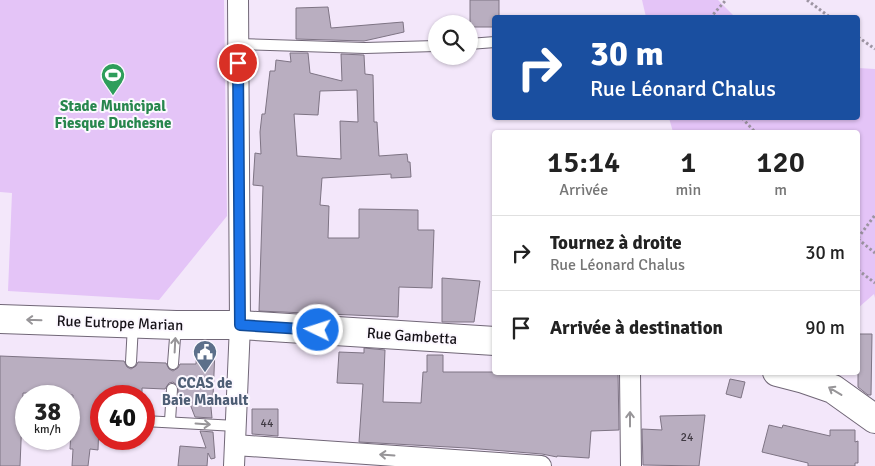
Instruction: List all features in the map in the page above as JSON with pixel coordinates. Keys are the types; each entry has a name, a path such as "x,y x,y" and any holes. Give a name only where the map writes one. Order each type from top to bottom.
{"street":[{"path":"234,466 240,325 238,0"},
{"name":"Rue Eutrope Marian","path":"0,319 176,326 240,325"},
{"name":"Rue Gambetta","path":"240,325 492,341"},
{"path":"630,375 630,466"},
{"path":"789,375 833,389 875,419"},
{"path":"236,435 541,466"}],"lane":[{"path":"478,43 492,42"},
{"path":"238,44 365,48 428,46"},
{"path":"131,362 133,324"},
{"path":"174,364 176,326"},
{"path":"170,421 172,389"},
{"path":"155,421 170,421 236,435"}],"path":[{"path":"807,0 827,15"},
{"path":"713,15 725,1"},
{"path":"860,38 875,49"},
{"path":"744,120 753,130"},
{"path":"860,235 875,215"},
{"path":"860,240 875,254"},
{"path":"860,272 875,283"}],"shaded area":[{"name":"Stade Municipal Fiesque Duchesne","path":"0,0 224,0 227,216 159,300 8,291 12,193 0,192"},
{"path":"642,0 718,0 733,15 646,15"},
{"path":"860,68 875,69 875,298 874,294 860,306 860,130 672,130 670,120 860,120"}],"building":[{"path":"470,0 499,0 499,15 492,15 492,27 478,27 478,15 470,15"},
{"path":"328,7 331,28 403,22 404,32 364,41 296,39 296,8"},
{"path":"290,53 308,53 310,73 342,81 341,54 364,55 365,74 373,75 374,122 377,122 379,156 407,154 408,162 410,162 411,177 391,178 391,174 322,178 320,205 329,206 328,238 359,238 359,209 418,210 418,230 434,230 432,288 399,287 398,317 259,311 263,186 253,185 255,153 261,154 260,132 262,114 265,114 270,71 275,71 276,60 291,62","holes":["357,90 358,122 340,121 341,159 297,156 294,114 318,115 320,91"]},
{"path":"442,278 480,281 474,322 442,322"},
{"path":"860,334 872,334 871,395 868,395 858,387 858,375 860,375"},
{"path":"364,348 385,350 383,402 421,403 423,372 427,372 427,355 443,355 443,372 492,372 492,375 618,375 619,430 591,431 589,458 557,457 467,448 359,442 363,384 337,383 339,352 364,353"},
{"path":"197,349 215,350 213,397 210,397 212,418 195,417 190,404 178,403 178,386 173,382 169,383 165,389 155,389 155,385 90,385 90,449 88,466 72,466 73,450 80,450 80,385 15,385 15,450 21,450 20,466 0,466 0,356 124,361 127,367 131,369 138,362 166,363 169,369 173,371 180,364 196,364"},
{"path":"730,379 745,382 741,398 726,394"},
{"path":"252,409 278,409 278,436 252,434"},
{"path":"705,415 699,466 643,465 642,429 662,430 660,416"},
{"path":"769,425 782,428 783,425 830,436 830,430 855,430 855,442 858,441 858,463 855,463 855,466 808,466 808,463 762,452"},
{"path":"200,431 213,432 215,458 211,459 208,453 207,466 178,466 180,446 206,448"}],"place":[{"name":"Stade Municipal Fiesque Duchesne","path":"113,96"},
{"name":"CCAS de Baie Mahault","path":"205,373"}],"route":[{"path":"238,63 240,325 318,330"}]}
